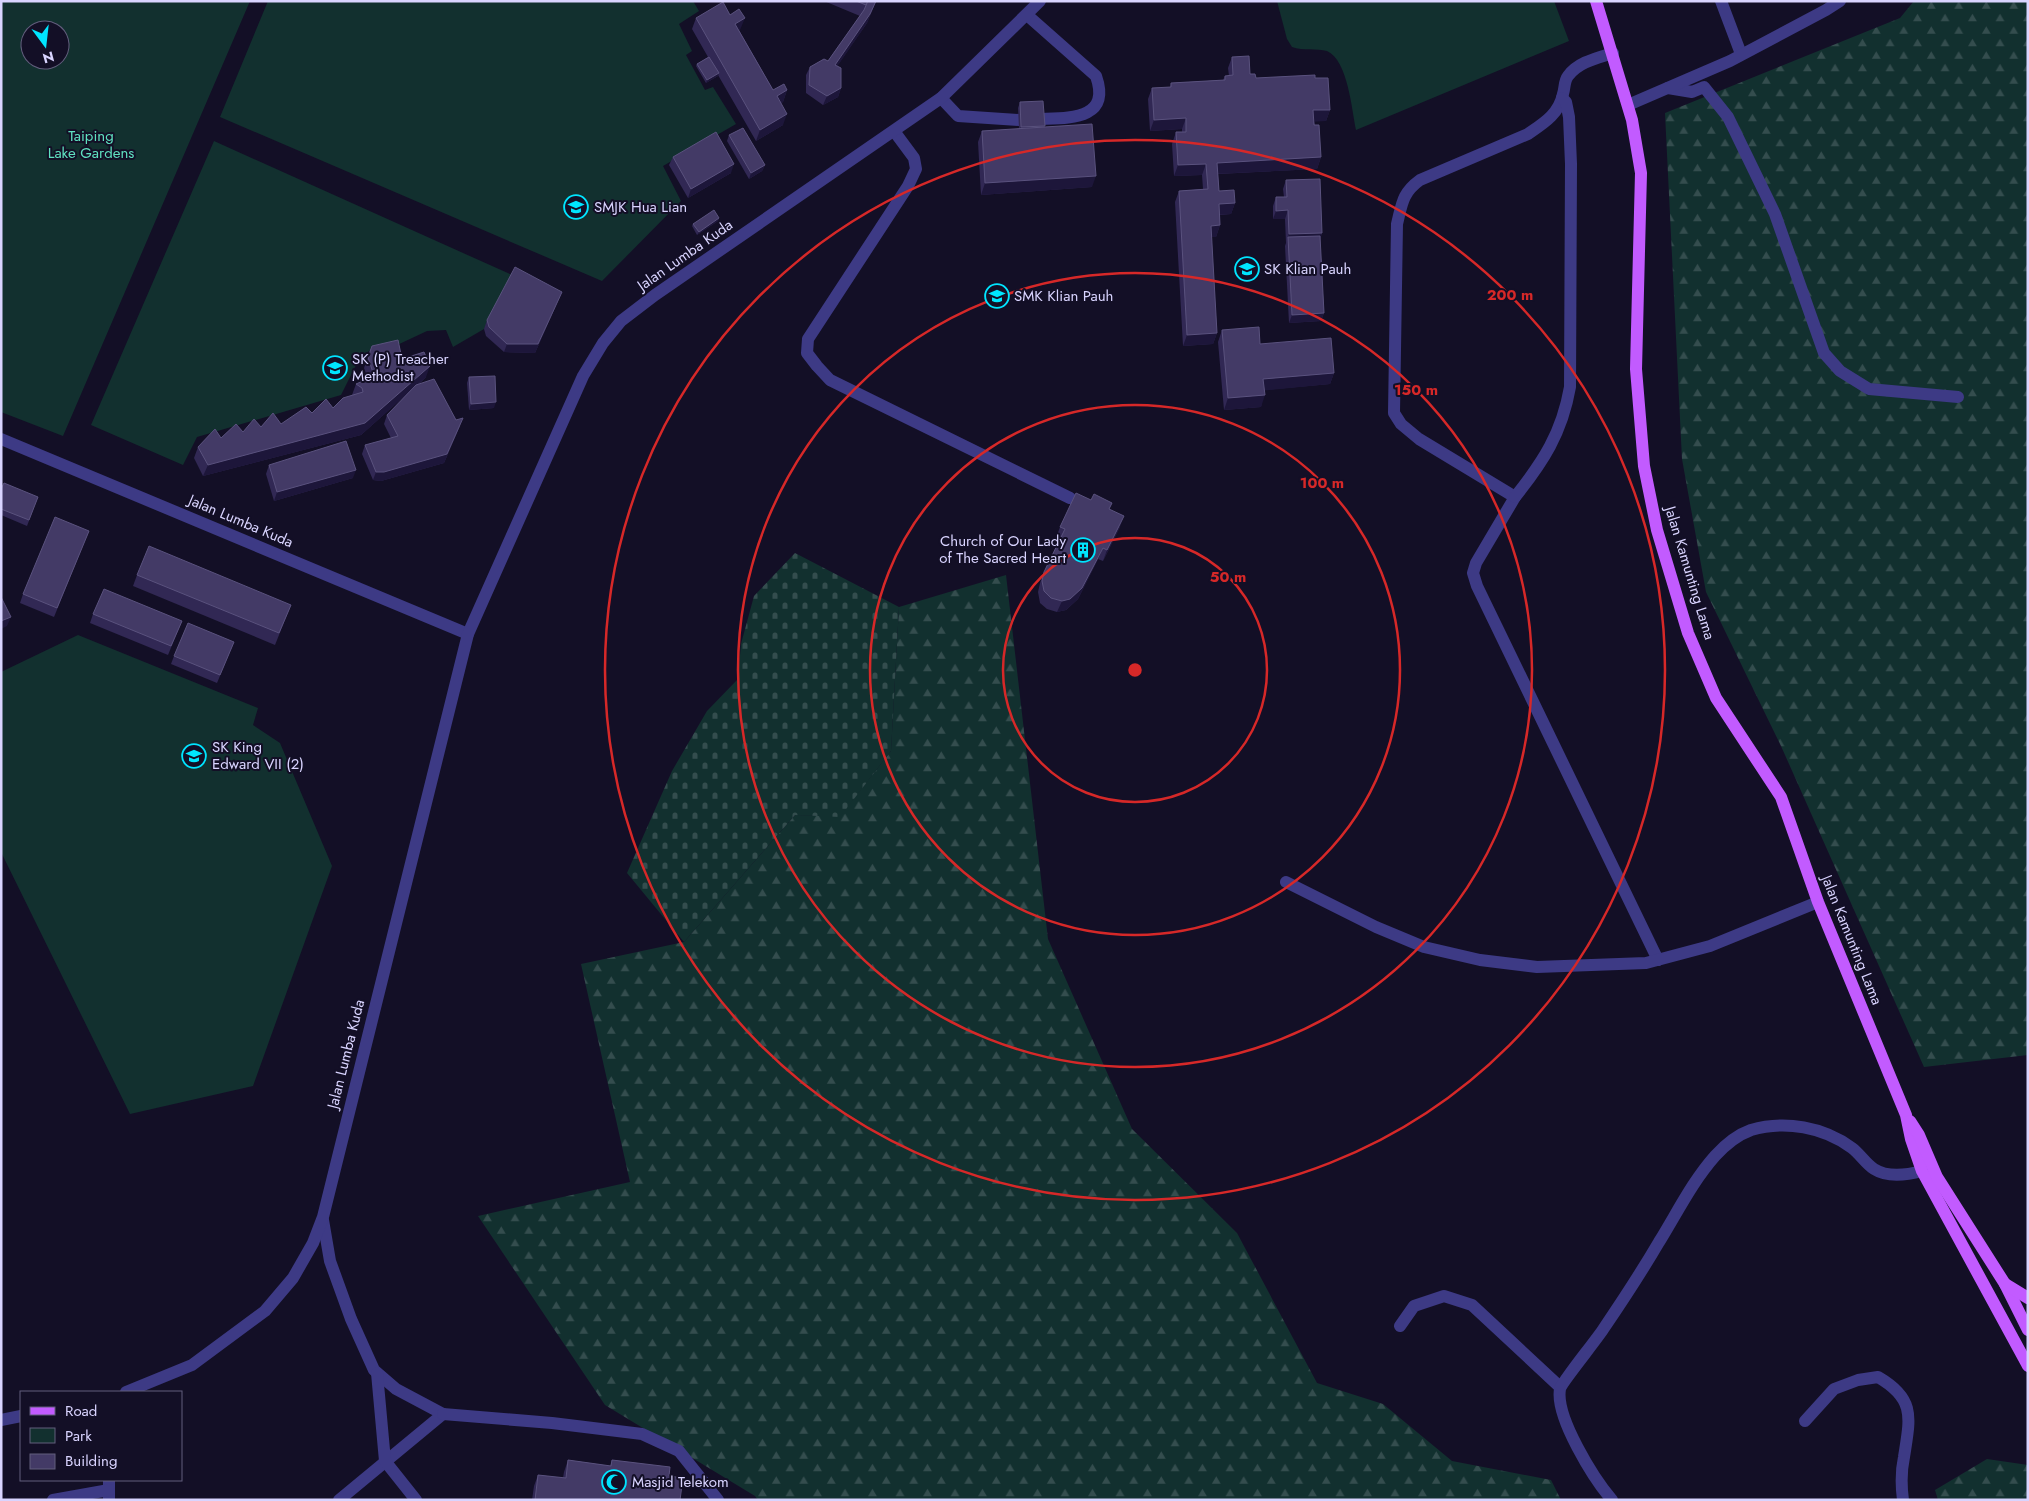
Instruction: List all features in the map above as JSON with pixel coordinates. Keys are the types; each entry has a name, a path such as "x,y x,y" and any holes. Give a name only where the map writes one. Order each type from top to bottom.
{"main road":[{"name":"Jalan Kamunting Lama","path":"1596,1 1628,105 1637,142 1641,173 1636,369 1644,466 1657,530 1688,633 1713,690 1781,797 1818,902 1906,1115 1919,1136 1937,1177 2005,1284 2028,1332"},
{"name":"Jalan Kamunting Lama","path":"1906,1115 1911,1139 1922,1172 2025,1361"},
{"path":"1922,1172 1927,1166 1928,1157"},
{"path":"1922,1172 1932,1172 1937,1177"},
{"path":"2005,1284 2028,1298"},
{"path":"2008,1331 2014,1334 2028,1332"},
{"path":"2025,1361 2021,1345 2028,1332"}],"street":[{"name":"Jalan Lumba Kuda","path":"128,1391 192,1365 265,1311 293,1278 313,1243 322,1217 468,634 583,376 603,343 621,321 655,295 941,98 1040,1"},
{"path":"1721,1 1742,54"},
{"path":"1628,105 1742,54 1824,6 1840,1"},
{"path":"1027,15 1096,76 1099,85 1100,97 1095,108 1073,118 1042,119"},
{"path":"1514,496 1419,439 1401,424 1394,413 1397,224 1402,202 1409,188 1420,180 1528,134 1560,107 1565,82 1574,69 1586,62 1612,53"},
{"path":"1668,88 1692,92 1704,87 1728,117 1775,214 1824,353 1840,372 1869,389 1958,397"},
{"path":"941,98 958,116 1018,120"},
{"path":"1562,98 1566,102 1569,116 1571,164 1570,388 1566,411 1556,438 1536,471 1514,496 1476,563 1473,573 1477,586 1658,960"},
{"path":"894,131 914,158 916,169 908,186 808,339 807,352 830,380 1070,498"},
{"name":"Jalan Lumba Kuda","path":"1,439 468,634"},
{"path":"1286,882 1376,927 1424,947 1480,960 1537,966 1646,963 1710,946 1818,902"},
{"path":"1612,1500 1598,1484 1579,1453 1559,1402 1560,1387 1604,1328 1679,1207 1714,1158 1731,1140 1750,1130 1776,1126 1802,1127 1828,1134 1853,1148 1874,1169 1887,1174 1905,1175 1922,1172"},
{"path":"322,1217 330,1261 351,1319 374,1370 396,1389 443,1414 552,1423 642,1434 679,1451 718,1500"},
{"path":"1400,1326 1414,1306 1444,1296 1472,1305 1560,1387"},
{"path":"377,1374 386,1461 416,1500"},
{"path":"1805,1420 1834,1390 1858,1380 1878,1377 1892,1385 1902,1395 1909,1413 1909,1432 1901,1483 1903,1500"},
{"path":"339,1500 443,1414"},
{"path":"1,1420 20,1416"},
{"path":"53,1500 109,1490"}],"green space":[{"name":"Taiping Lake Gardens","path":"1,1 250,1 63,436 1,412"},
{"name":"SMJK Hua Lian","path":"268,1 693,1 699,11 679,24 692,51 686,55 705,90 713,87 736,124 663,166 681,201 602,281 220,117"},
{"path":"1277,1 1554,1 1569,41 1356,130 1351,99 1340,64 1327,51 1292,47 1287,39"},
{"path":"1914,1 2028,1 2028,1055 1924,1067 1781,746 1706,592 1682,459 1665,113 1900,18"},
{"path":"214,141 512,275 484,329 453,347 446,330 427,331 395,346 375,347 360,357 341,395 197,437 183,465 91,425"},
{"path":"795,553 899,607 891,751 840,817 795,815 684,942 627,873 672,771 707,711 738,679 741,644 754,596"},
{"path":"1006,575 1048,939 1132,1129 1237,1233 1317,1383 1383,1404 1452,1461 1551,1480 1561,1500 758,1500 755,1496 605,1405 478,1216 630,1182 581,964 684,942 795,815 840,816 891,751 899,607"},
{"path":"78,635 258,708 253,725 280,743 332,866 253,1086 130,1114 1,852 1,672"},
{"path":"1987,1459 2028,1465 2028,1500 1938,1500 1935,1490"}],"building":[{"path":"856,1 868,1 866,5"},
{"path":"868,1 876,1 870,14 835,65 841,68 841,88 827,96 809,85 810,67 824,59 828,61 864,10"},
{"path":"723,2 730,15 739,9 745,18 735,24 773,90 784,84 787,90 777,96 787,114 760,130 696,18"},
{"path":"1249,56 1250,74 1255,74 1256,78 1315,75 1315,78 1328,78 1330,110 1313,110 1314,125 1319,125 1321,157 1217,163 1219,191 1234,190 1235,203 1219,204 1220,225 1211,226 1217,333 1187,335 1179,191 1208,189 1206,164 1178,165 1176,132 1186,132 1186,118 1154,120 1152,88 1171,87 1171,83 1225,80 1225,76 1233,75 1232,57"},
{"path":"709,57 719,73 707,80 697,64"},
{"path":"1043,101 1045,126 1021,127 1020,102"},
{"path":"1092,124 1096,176 985,183 982,131"},
{"path":"743,128 765,165 751,173 729,135"},
{"path":"716,132 734,164 691,189 673,157"},
{"path":"1320,179 1322,233 1289,234 1288,210 1276,211 1276,197 1287,197 1286,180"},
{"path":"714,210 719,218 699,232 693,224"},
{"path":"1320,236 1324,313 1292,315 1288,237"},
{"path":"515,267 562,292 538,344 507,344 489,327 487,320"},
{"path":"1259,327 1260,344 1331,338 1334,373 1263,379 1265,395 1228,398 1222,330"},
{"path":"398,340 402,359 424,352 430,366 365,423 208,465 198,447 215,429 221,438 236,424 243,432 254,419 261,427 273,413 281,424 306,407 312,413 326,399 333,408 343,398 363,392 362,388 356,384 374,376 368,357 372,346"},
{"path":"495,376 496,402 471,404 469,377"},
{"path":"434,379 456,420 463,418 447,454 384,472 376,472 365,445 398,436 387,415 416,385"},
{"path":"346,441 356,470 277,492 269,465"},
{"path":"4,483 38,497 29,520 1,509 1,489"},
{"name":"Church of Our Lady of The Sacred Heart","path":"1076,493 1091,500 1094,494 1112,503 1109,509 1124,516 1107,550 1103,548 1082,588 1070,599 1062,601 1051,598 1044,591 1042,581 1044,572 1065,529 1060,527"},
{"path":"55,517 89,531 57,608 23,594"},
{"path":"149,546 291,605 279,633 137,575"},
{"path":"104,589 182,621 171,646 93,614"},
{"path":"1,597 11,617 1,621"},
{"path":"188,623 234,642 220,675 174,656"},
{"name":"Masjid Telekom","path":"568,1460 611,1466 612,1460 670,1467 669,1476 683,1478 680,1500 535,1500 538,1475 566,1478"}],"place":[{"name":"SMJK Hua Lian","path":"576,207"},
{"name":"SK Klian Pauh","path":"1247,269"},
{"name":"SMK Klian Pauh","path":"997,296"},
{"name":"SK (P) Treacher Methodist","path":"335,368"},
{"name":"Church of Our Lady of The Sacred Heart","path":"1083,550"},
{"name":"SK King Edward VII (2)","path":"194,756"},
{"name":"Masjid Telekom","path":"614,1482"}]}
